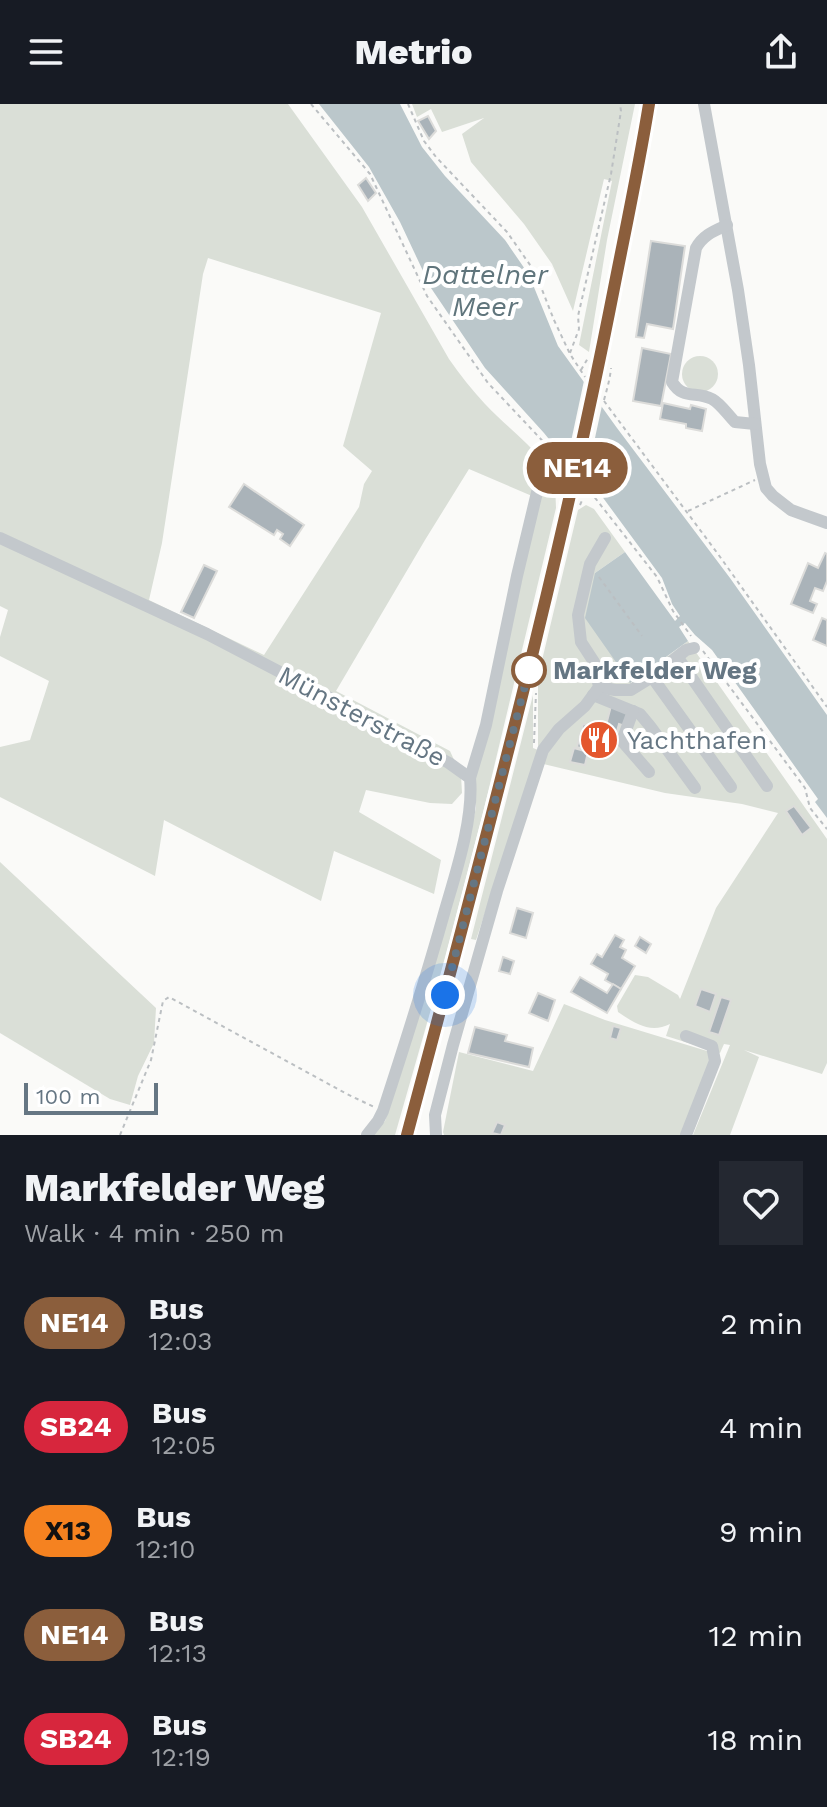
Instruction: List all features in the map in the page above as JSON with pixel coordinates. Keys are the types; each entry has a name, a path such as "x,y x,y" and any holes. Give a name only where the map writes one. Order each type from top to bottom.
{"main road":[{"path":"407,1135 580,488 597,374 649,104"}],"street":[{"path":"704,104 727,225 766,488 803,516 827,523"},
{"path":"727,225 705,236 696,248 672,382 677,390 688,395 709,397 720,404 735,422 755,424"},
{"path":"470,778 486,725 539,484 558,471 561,461"},
{"name":"Münsterstraße","path":"0,538 207,634 351,709 449,763 470,778 470,807 457,870 383,1111 367,1135"},
{"path":"596,688 594,662 581,642 578,615 590,564 605,538"},
{"path":"596,688 631,690 696,644"},
{"path":"678,658 767,786"},
{"path":"436,1135 435,1115 457,1030 497,891 543,750 612,673"},
{"path":"652,677 731,787"},
{"path":"596,688 640,714 695,788"},
{"path":"633,711 622,741 649,772"},
{"path":"686,1036 712,1046 715,1061 686,1135"}],"path":[{"path":"311,104 370,174 427,296 488,383 561,461"},
{"path":"408,104 430,149 507,232 535,272 554,320 581,372 589,356"},
{"path":"570,354 579,329 578,316 611,174 620,104"},
{"path":"611,363 604,401 827,707"},
{"path":"687,512 763,476"},
{"path":"579,507 580,488"},
{"path":"592,493 657,577 665,596 696,644 711,659 805,788 810,808 827,829"},
{"path":"596,573 642,636"},
{"path":"526,683 536,685 535,747 543,750"},
{"path":"120,1135 151,1060 160,1009 169,997 383,1111"}],"shaded area":[{"path":"0,104 288,104 362,207 453,365 485,404 544,462 532,496 469,469 336,691 450,751 461,775 462,793 452,804 430,803 366,790 359,812 441,860 434,894 334,851 321,901 164,820 155,876 0,797 0,747 30,740 49,681 0,656 0,637 8,610 0,606","holes":["208,258 381,313 343,446 372,471 364,484 359,507 264,655 149,600 162,543"]},
{"path":"412,104 635,104 607,240 589,352 579,345 612,181 604,179 573,311 552,264 524,224 471,162 462,134 484,118 442,132 431,109 417,117"},
{"path":"700,356 713,361 718,374 713,387 700,392 687,387 682,374 687,361"},
{"path":"555,483 556,508 441,974 395,1135 373,1135 385,1121 461,871 476,808 476,776 540,495 545,485"},
{"path":"586,505 594,509 625,552 595,573 619,665 611,672 613,675 621,669 631,683 688,641 827,839 827,1063 822,1074 744,1050 759,1057 730,1135 693,1135 730,1045 724,1044 720,1053 666,1036 670,1024 656,1028 642,1026 618,1012 617,1006 635,975 648,977 680,999 716,908 778,813 742,804 665,793 535,762 476,940 471,939 533,695 533,748 538,750 538,677 578,510"},
{"path":"0,862 156,1008 154,1043 138,1076 130,1105 110,1099 0,1033"},
{"path":"564,1004 707,1051 712,1058 683,1135 444,1135 459,1052 533,1071"}],"water":[{"name":"Dattelner Meer","path":"319,104 400,104 422,147 505,240 529,275 558,346 827,715 827,818 815,802 818,799 712,650 685,623 679,627 688,641 630,683 622,670 613,675 610,671 618,665 585,618 595,573 625,552 675,621 680,616 662,578 601,495 485,368 431,288 400,222 369,167"}],"pier":[{"path":"585,376 603,401 585,484 566,465"}],"building":[{"path":"428,116 436,131 429,139 418,121"},
{"path":"366,178 376,193 368,201 358,185"},
{"path":"651,241 685,246 673,329 647,324 644,338 636,337"},
{"path":"642,348 671,354 661,406 633,401"},
{"path":"663,403 706,409 702,431 660,419"},
{"path":"244,484 304,525 290,546 280,539 283,534 277,530 274,535 229,507"},
{"path":"825,553 827,581 823,591 815,588 810,601 817,604 813,613 791,604 808,563 818,568"},
{"path":"204,565 217,571 194,618 181,612"},
{"path":"822,618 827,620 827,646 813,640"},
{"path":"611,706 629,711 625,726 619,724 610,756 577,747 583,724 605,729"},
{"path":"574,748 588,752 585,765 570,762"},
{"path":"794,806 811,828 802,835 786,811"},
{"path":"517,908 533,913 526,938 510,933"},
{"path":"615,935 624,940 620,947 626,950 622,958 635,966 621,989 605,980 608,974 591,964 597,954 602,957"},
{"path":"640,937 651,944 646,953 635,946"},
{"path":"503,957 514,961 510,974 499,971"},
{"path":"580,977 607,993 613,984 621,989 607,1013 571,992"},
{"path":"701,989 716,994 710,1012 695,1006"},
{"path":"538,993 555,1000 548,1021 529,1013"},
{"path":"721,997 731,1000 719,1035 709,1032"},
{"path":"613,1026 621,1028 617,1040 610,1038"},
{"path":"475,1027 507,1035 505,1041 533,1048 529,1067 468,1053"},
{"path":"497,1122 505,1125 501,1135 492,1133"}],"bus line":[{"name":"NE14","path":"407,1135 461,938 572,489 649,104"}],"place":[{"name":"Markfelder Weg","path":"529,670"},
{"name":"Yachthafen","path":"599,740"}],"route":[{"path":"445,995 529,670"}]}
